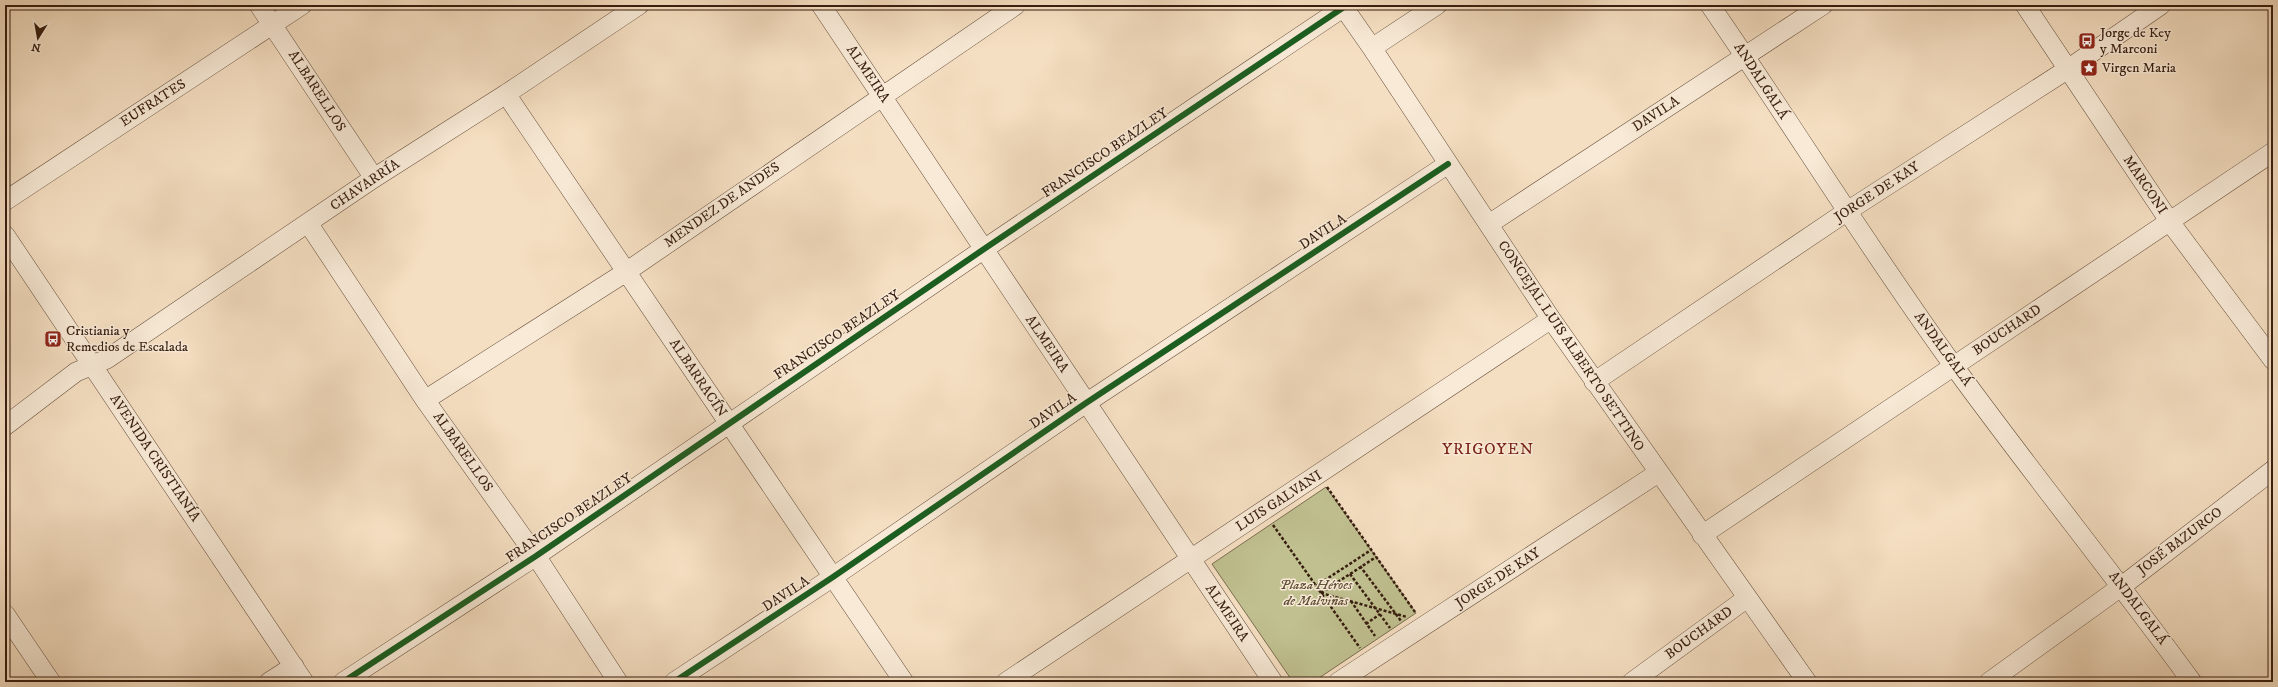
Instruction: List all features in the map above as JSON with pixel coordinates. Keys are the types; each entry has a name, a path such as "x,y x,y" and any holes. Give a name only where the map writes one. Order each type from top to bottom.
{"street":[{"name":"ALBARELLOS","path":"259,5 374,178"},
{"name":"EUFRATES","path":"5,201 302,5"},
{"name":"ALMEIRA","path":"821,5 1273,682"},
{"name":"MENDEZ DE ANDES","path":"426,400 626,272 882,95 1016,5"},
{"path":"1372,48 1437,5"},
{"name":"ANDALGALÁ","path":"1710,5 1745,56 1846,212 1953,366 2122,586 2192,682"},
{"name":"DAVILA","path":"1489,224 1823,5"},
{"name":"MARCONI","path":"2025,5 2170,222 2273,360"},
{"name":"JORGE DE KAY","path":"1594,382 1846,212 2068,69 2161,5"},
{"name":"CHAVARRÍA","path":"5,426 76,372 107,359 374,178 506,94 634,6"},
{"name":"CONCEJAL LUIS ALBERTO SETTINO","path":"1343,6 1594,382 1808,682"},
{"name":"FRANCISCO BEAZLEY","path":"343,682 536,556 984,249 1343,6"},
{"name":"ALBARRACÍN","path":"506,94 904,682"},
{"name":"BOUCHARD","path":"1702,535 2273,152"},
{"name":"DAVILA","path":"674,682 833,577 1086,403 1448,164"},
{"name":"ALBARELLOS","path":"308,223 426,400 536,556 618,682"},
{"name":"AVENIDA CRISTIANÍA","path":"5,235 304,682"},
{"name":"LUIS GALVANI","path":"1006,682 1190,559 1318,476 1551,318"},
{"name":"JOSÉ BAZURCO","path":"1989,682 2122,586 2273,470"},
{"name":"JORGE DE KAY","path":"1338,682 1658,473"},
{"name":"BOUCHARD","path":"1632,682 1747,598"},
{"path":"5,614 51,682"},
{"path":"269,682 294,666"}],"path":[{"path":"1318,476 1376,557 1402,639"},
{"path":"1264,511 1321,593 1402,639"},
{"path":"1316,586 1371,550"},
{"path":"1321,593 1360,566 1376,557"},
{"path":"1360,566 1396,614 1402,639"},
{"path":"1350,574 1375,608 1402,639"},
{"path":"1321,593 1396,614"},
{"path":"1350,601 1366,624 1402,639"},
{"path":"1366,624 1380,614"},
{"path":"1396,614 1402,639"}],"green space":[{"name":"Plaza Héroes de Malvinas","path":"1326,487 1416,613 1313,682 1293,682 1212,564"}],"cycle path":[{"path":"343,682 536,556 984,249 1344,7"},
{"path":"674,682 833,577 1086,403 1448,164"}],"place":[{"name":"Jorge de Key y Marconi","path":"2087,41"},
{"name":"Virgen Maria","path":"2089,68"},
{"name":"Cristiania y Remedios de Escalada","path":"53,339"}],"district":[{"name":"YRIGOYEN","path":"1488,449"}]}
